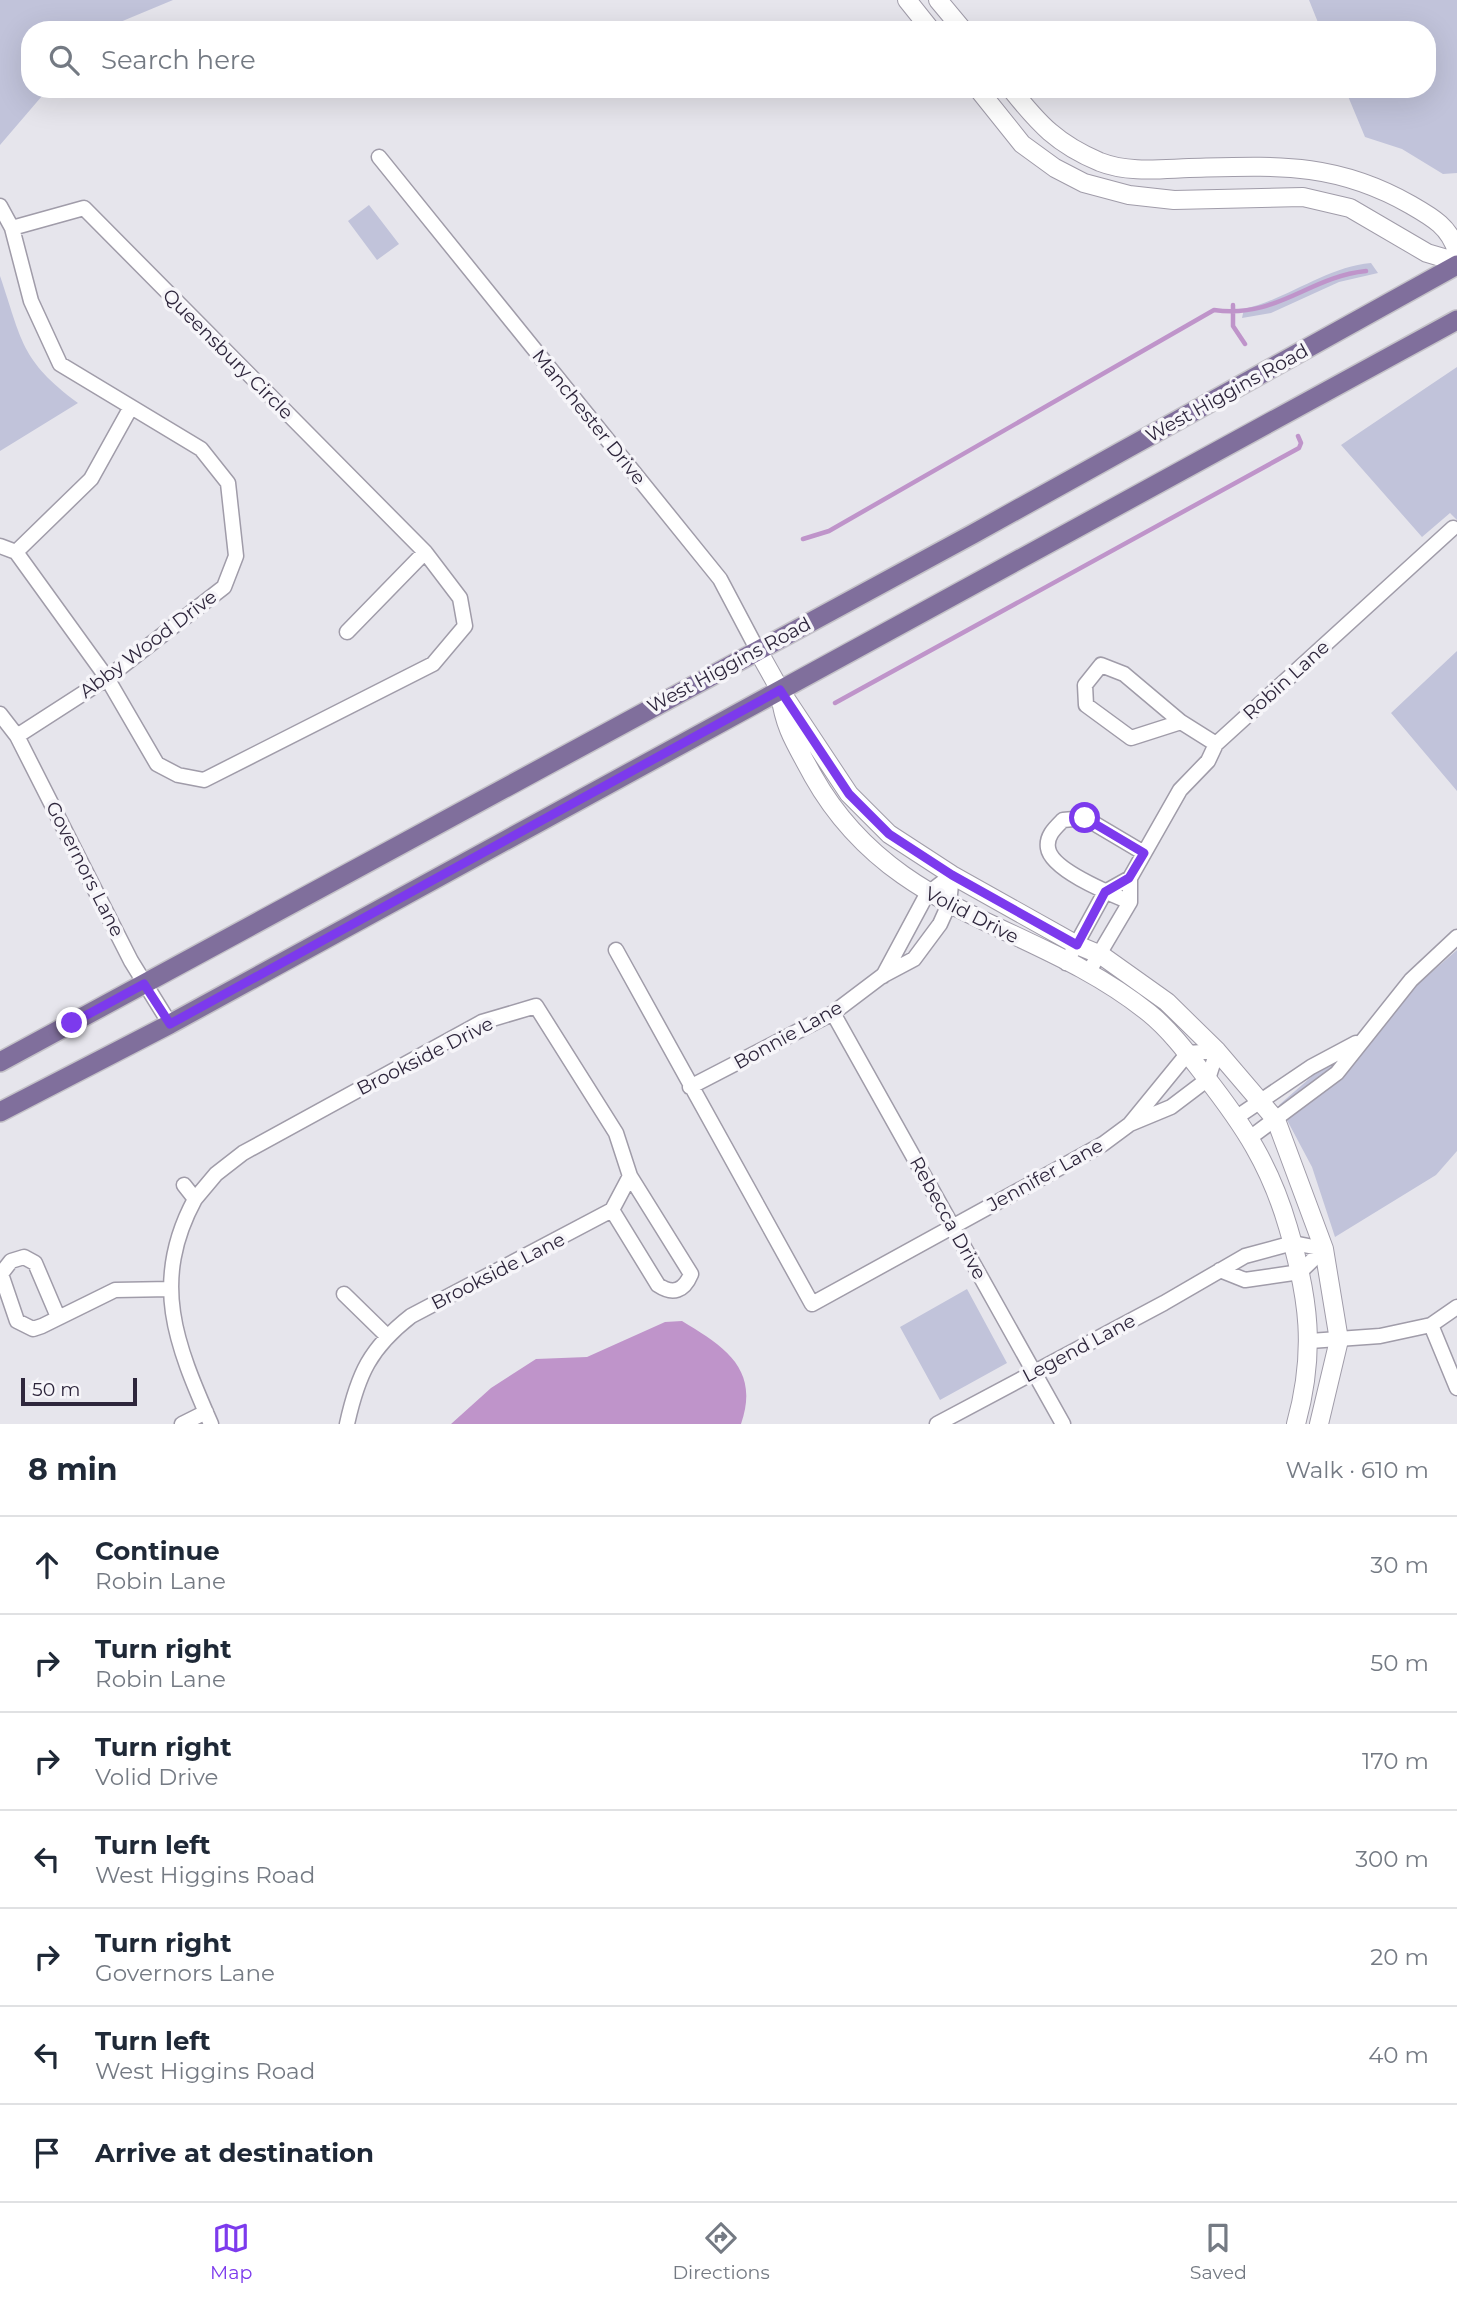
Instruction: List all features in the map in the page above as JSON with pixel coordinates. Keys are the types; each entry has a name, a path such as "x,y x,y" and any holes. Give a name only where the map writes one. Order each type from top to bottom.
{"main road":[{"name":"West Higgins Road","path":"0,1062 757,649 974,534 1457,263"},
{"path":"0,1112 170,1024 1457,320"}],"street":[{"path":"907,0 924,21"},
{"path":"938,0 956,21"},
{"path":"985,98 1022,144 1055,168 1084,183 1129,195 1174,200 1303,197 1350,208 1427,253 1457,263"},
{"path":"1018,98 1042,129 1101,162 1133,170 1269,166 1334,172 1385,190 1434,218 1452,235 1457,252"},
{"name":"Manchester Drive","path":"379,158 720,579 780,690"},
{"name":"Abby Wood Drive","path":"0,206 12,228 31,301 60,364 201,449 228,483 236,556 224,587 107,677 17,736"},
{"name":"Queensbury Circle","path":"12,228 84,208 425,552 460,598 465,626 433,664 204,780 178,775 157,764 107,677 16,552"},
{"path":"0,546 16,552 91,479 131,407"},
{"name":"Robin Lane","path":"1105,892 1129,878 1180,790 1208,761 1216,744 1453,528"},
{"path":"347,632 425,552"},
{"path":"1181,722 1131,738 1086,705 1085,685 1101,665 1124,674 1181,722 1216,744"},
{"name":"Volid Drive","path":"780,690 849,794 889,834 952,875 1077,945 1101,955 1167,1002 1217,1051 1276,1120 1324,1248 1339,1340 1319,1424"},
{"name":"Volid Drive","path":"780,690 784,724 818,785 842,818 875,855 927,894 1088,974 1149,1013 1188,1053 1237,1117 1251,1137 1275,1184 1308,1303 1310,1341 1296,1424"},
{"name":"Governors Lane","path":"0,714 17,736 144,984 170,1024"},
{"path":"1130,902 1105,892 1055,862 1048,849 1050,834 1063,820 1085,818 1144,853"},
{"name":"Bonnie Lane","path":"883,976 927,894 952,875"},
{"name":"Bonnie Lane","path":"690,1087 834,1013 883,976 914,960 940,924 949,904 952,875"},
{"path":"1088,974 1130,902 1129,878"},
{"path":"1066,963 1105,892"},
{"path":"1251,1137 1337,1073 1412,980 1457,937"},
{"path":"616,950 690,1087"},
{"name":"Brookside Drive","path":"182,1424 209,1418 175,1332 171,1289 173,1254 181,1224 195,1199 216,1174 243,1153 482,1023 536,1006 617,1133 630,1176"},
{"name":"Rebecca Drive","path":"834,1013 1063,1424"},
{"path":"1237,1117 1311,1067 1361,1041"},
{"path":"1188,1053 1217,1051 1208,1079"},
{"name":"Jennifer Lane","path":"1130,1124 1188,1053"},
{"name":"Jennifer Lane","path":"690,1087 811,1304 1086,1155 1130,1124 1171,1107 1208,1079"},
{"path":"630,1176 680,1252 691,1275 687,1284 677,1291 669,1292 658,1285 612,1210 630,1176"},
{"path":"184,1185 195,1199"},
{"name":"Brookside Lane","path":"347,1424 355,1388 363,1370 386,1335 411,1316 612,1210"},
{"name":"Legend Lane","path":"937,1424 1245,1256 1293,1243 1324,1248"},
{"path":"1220,1270 1245,1280 1300,1272 1324,1248"},
{"path":"58,1317 35,1263 24,1257 11,1261 1,1274 17,1321 33,1329 115,1290 171,1289"},
{"path":"344,1294 386,1335"},
{"path":"1310,1341 1380,1336 1432,1325 1457,1307"},
{"path":"1432,1325 1457,1388"}],"shaded area":[{"path":"0,0 173,0 123,21 21,21 21,98 40,98 0,145"},
{"path":"1309,0 1457,0 1457,173 1443,174 1402,149 1365,137 1349,98 1436,98 1436,21 1317,21"},
{"path":"369,205 399,244 377,260 348,221"},
{"path":"1371,263 1378,273 1339,282 1271,313 1242,318 1244,309 1276,298 1338,270"},
{"path":"0,276 19,333 34,361 44,374 78,403 0,451"},
{"path":"1457,367 1457,520 1450,513 1422,537 1341,445"},
{"path":"1457,651 1457,791 1391,713"},
{"path":"1457,950 1457,1151 1436,1175 1335,1237 1312,1167 1279,1105"},
{"path":"967,1289 1007,1363 940,1400 900,1327"},
{"path":"682,1321 725,1351 742,1374 746,1388 746,1405 741,1424 451,1424 491,1388 536,1359 587,1357 665,1322"}],"waterway":[{"path":"803,539 829,531 1214,310 1256,309 1327,281 1366,271"},
{"path":"1233,305 1233,326 1245,344"},
{"path":"835,703 1299,448 1301,443 1298,436"}],"route":[{"path":"72,1023 144,984 170,1024 780,690 849,794 889,834 952,875 1077,945 1105,892 1129,878 1144,853 1085,818"}]}
